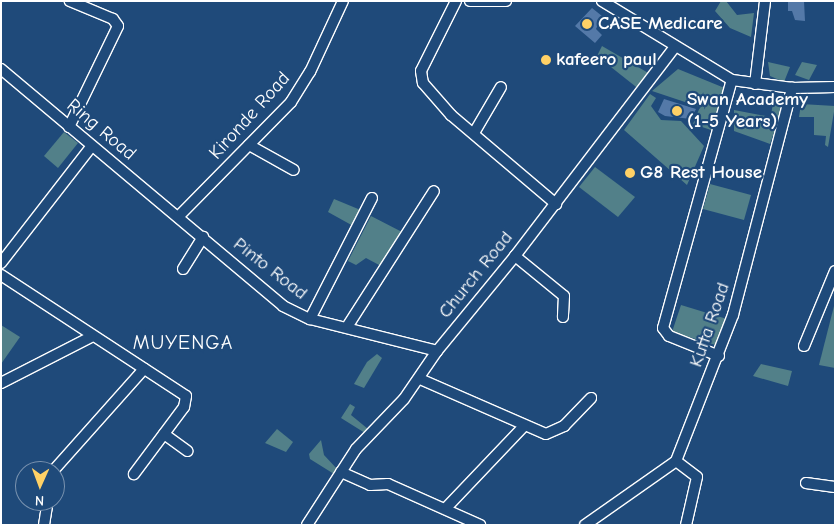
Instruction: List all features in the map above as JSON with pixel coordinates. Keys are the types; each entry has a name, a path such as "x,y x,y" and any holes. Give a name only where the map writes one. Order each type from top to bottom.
{"street":[{"path":"69,127 118,26 113,19 70,1"},
{"name":"Kironde Road","path":"179,216 296,94 343,1"},
{"path":"456,1 421,78 444,108 556,204"},
{"path":"470,1 506,1"},
{"path":"602,1 674,48 732,80 792,88 835,87"},
{"path":"755,84 765,1"},
{"name":"Church Road","path":"307,525 356,449 420,379 438,351 556,204 674,48"},
{"name":"Ring Road","path":"1,70 92,147 179,216"},
{"path":"719,356 669,336 664,328 732,80"},
{"path":"474,133 501,87"},
{"name":"Kutta Road","path":"676,461 719,356 744,277 792,88"},
{"path":"249,145 294,170"},
{"path":"1,263 92,147"},
{"path":"347,327 434,191"},
{"path":"310,319 372,198"},
{"name":"Pinto Road","path":"179,216 283,306 310,319 438,351"},
{"path":"182,269 203,237"},
{"path":"515,256 564,296 563,317"},
{"path":"804,346 835,271"},
{"path":"1,275 90,337 186,396 184,407 134,474"},
{"path":"1,383 90,337"},
{"path":"62,461 144,369"},
{"path":"420,379 546,434 555,432 591,398"},
{"path":"446,508 524,426"},
{"path":"164,434 187,451"},
{"path":"585,525 676,461 697,477 686,525"},
{"path":"341,472 370,485 388,484 446,508 480,525"},
{"path":"806,483 835,487"},
{"path":"44,525 46,511"}],"green space":[{"path":"721,1 726,1 737,15 754,13 751,37 730,28 715,11"},
{"path":"602,46 650,74 640,90 597,56"},
{"path":"768,62 790,67 784,82 770,76"},
{"path":"802,62 817,65 809,80 795,75"},
{"path":"678,69 727,89 714,131 693,124 700,107 652,91"},
{"path":"650,94 656,98 651,106 661,120 681,121 704,146 687,185 624,130"},
{"path":"773,101 785,101 770,144 734,131 734,110 771,117"},
{"path":"801,104 835,106 828,147 825,145 826,136 814,135 814,117 799,117"},
{"path":"64,132 78,143 58,168 44,156"},
{"path":"595,167 635,197 618,217 579,187"},
{"path":"710,184 751,195 744,220 703,209"},
{"path":"334,199 363,211 355,227 328,212"},
{"path":"371,216 404,233 381,266 366,258 356,265 348,261"},
{"path":"681,305 727,319 719,346 672,332"},
{"path":"835,306 835,368 819,365"},
{"path":"1,325 20,337 1,364"},
{"path":"377,354 382,358 364,388 354,384 367,362"},
{"path":"761,364 792,371 788,386 753,376"},
{"path":"350,404 355,407 351,415 368,429 365,433 341,418"},
{"path":"277,429 293,442 286,452 265,443"},
{"path":"321,440 324,455 338,470 334,474 310,459 309,454"}],"building":[{"path":"788,1 804,1 805,21 795,20 792,11 788,11"},
{"name":"CASE Medicare","path":"592,8 602,16 596,29 602,35 595,43 575,26"},
{"name":"Swan Academy (1-5 Years)","path":"664,99 696,109 691,119 665,116 658,112"}],"place":[{"name":"CASE Medicare","path":"587,24"},
{"name":"kafeero paul","path":"546,60"},
{"name":"Swan Academy (1-5 Years)","path":"677,111"},
{"name":"G8 Rest House","path":"630,173"}],"district":[{"name":"MUYENGA","path":"183,342"}]}
